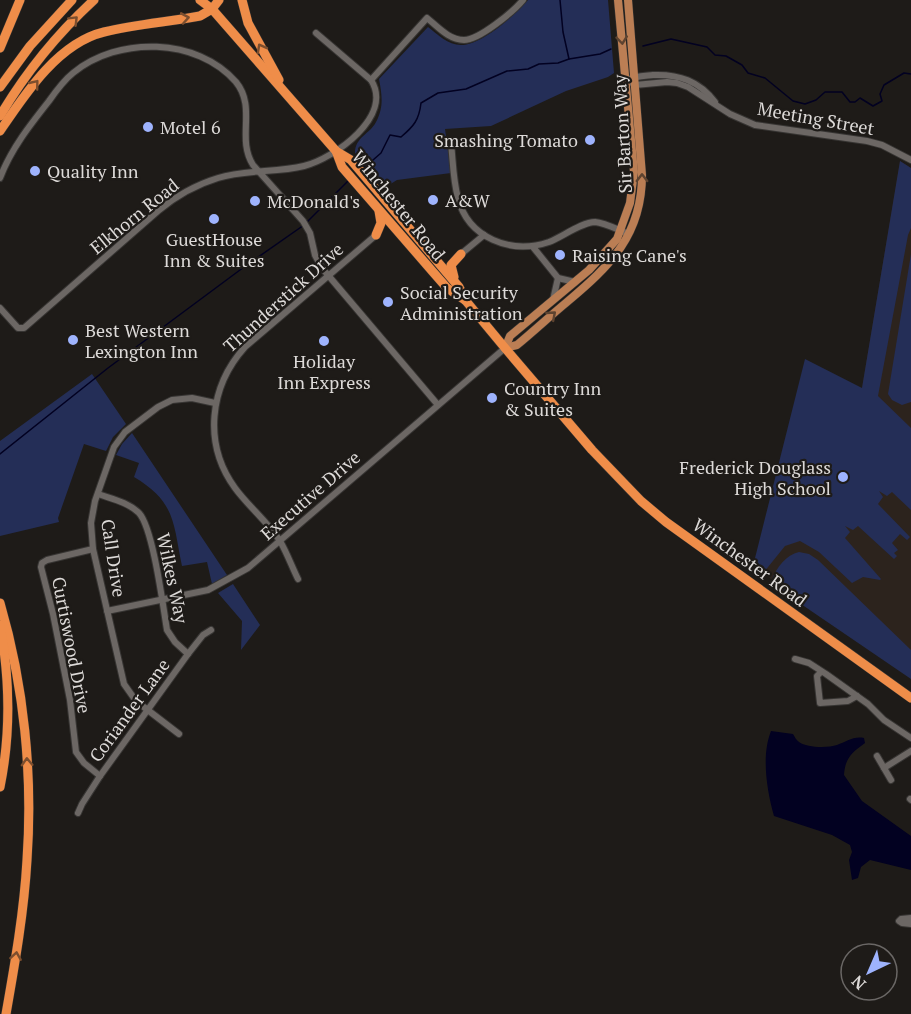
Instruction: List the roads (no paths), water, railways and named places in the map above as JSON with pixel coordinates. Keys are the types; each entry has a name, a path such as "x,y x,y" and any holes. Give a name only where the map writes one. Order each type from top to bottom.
{"highway":[{"path":"0,48 20,0"},
{"path":"0,87 30,46 72,0"},
{"path":"0,116 41,56 94,0"},
{"name":"Winchester Road","path":"200,0 211,5 336,151 342,167 447,288 466,301"},
{"path":"0,131 44,73 59,57 80,44 102,32 200,16 219,0"},
{"path":"242,0 256,41 286,93"},
{"name":"Winchester Road","path":"336,151 351,159 459,287 466,301 505,348 607,467 641,501 676,529 911,698"},
{"path":"376,235 381,223 378,208"},
{"path":"376,235 392,232 402,235"},
{"path":"429,253 436,257 446,258 460,253"},
{"path":"459,287 451,269 460,253"},
{"path":"0,603 19,687 26,749 28,803 24,902 6,1014"},
{"path":"0,625 7,676 8,735 0,787"}],"main road":[{"name":"Sir Barton Way","path":"505,348 510,336 600,260 620,231 630,203 634,172 618,0"},
{"name":"Sir Barton Way","path":"505,348 517,345 594,280 615,257 629,234 639,208 642,187 628,0"}],"street":[{"path":"316,33 371,80 427,18 445,33 464,40 490,27 524,0"},
{"path":"0,178 10,156 29,126 74,72 91,61 134,48 150,46 173,48 195,54 214,64 237,84 245,99 246,150 250,160 303,221 308,229 317,260 328,276 438,405"},
{"name":"Meeting Street","path":"635,80 666,75 687,79 707,92 717,105 730,114 755,125 867,141 882,145 911,160"},
{"name":"Elkhorn Road","path":"0,308 21,329 177,196 215,178 302,166 318,161 336,151 369,122 376,108 378,97 376,87 371,80"},
{"path":"626,80 635,80"},
{"path":"451,143 458,199 465,215 483,234 506,246 533,247 591,222 629,234"},
{"path":"460,253 483,234"},
{"name":"Thunderstick Drive","path":"298,579 280,541 235,489 224,468 216,444 215,403 223,378 240,352 376,235"},
{"path":"533,247 558,278 575,282"},
{"path":"553,300 558,278"},
{"name":"Executive Drive","path":"107,611 197,593 220,585 248,568 505,348"},
{"name":"Call Drive","path":"179,734 129,694 124,684 93,549 91,523 114,447 132,426 172,400 192,398 215,403"},
{"name":"Wilkes Way","path":"98,494 132,507 143,518 150,534 170,636 188,654"},
{"name":"Curtiswood Drive","path":"93,549 47,560 42,563 41,567 56,625 70,700 76,752 84,763 100,776"},
{"name":"Coriander Lane","path":"78,813 81,804 100,776 188,654 203,635 212,630"},
{"path":"795,659 809,663 857,696 884,720 911,738"},
{"path":"822,672 817,676 820,703 848,701 857,696"},
{"path":"884,768 911,751"},
{"path":"877,756 891,780"},
{"path":"911,918 899,921 911,924"}],"waterway":[{"path":"365,167 381,153 390,135 401,137 409,129 419,114 421,103 438,93 466,89 507,71 528,69 539,64 558,63 569,59 563,32 560,0"},
{"path":"643,46 671,39 707,47 715,55 726,56 742,65 748,73 765,78 793,101 805,104 816,100 825,92 842,92 850,102 855,102 860,98 873,106 882,101 880,94 884,85 904,73 911,74"},
{"path":"569,59 600,54 611,49"},
{"path":"307,222 348,181"},
{"path":"0,454 108,368 304,225"}],"place":[{"name":"Motel 6","path":"148,127"},
{"name":"Smashing Tomato","path":"590,140"},
{"name":"Quality Inn","path":"35,171"},
{"name":"A&W","path":"433,200"},
{"name":"McDonald's","path":"255,201"},
{"name":"GuestHouse Inn & Suites","path":"214,219"},
{"name":"Raising Cane's","path":"560,255"},
{"name":"Social Security Administration","path":"388,302"},
{"name":"Best Western Lexington Inn","path":"73,340"},
{"name":"Holiday Inn Express","path":"324,341"},
{"name":"Country Inn & Suites","path":"492,398"},
{"name":"Frederick Douglass High School","path":"843,477"}]}
